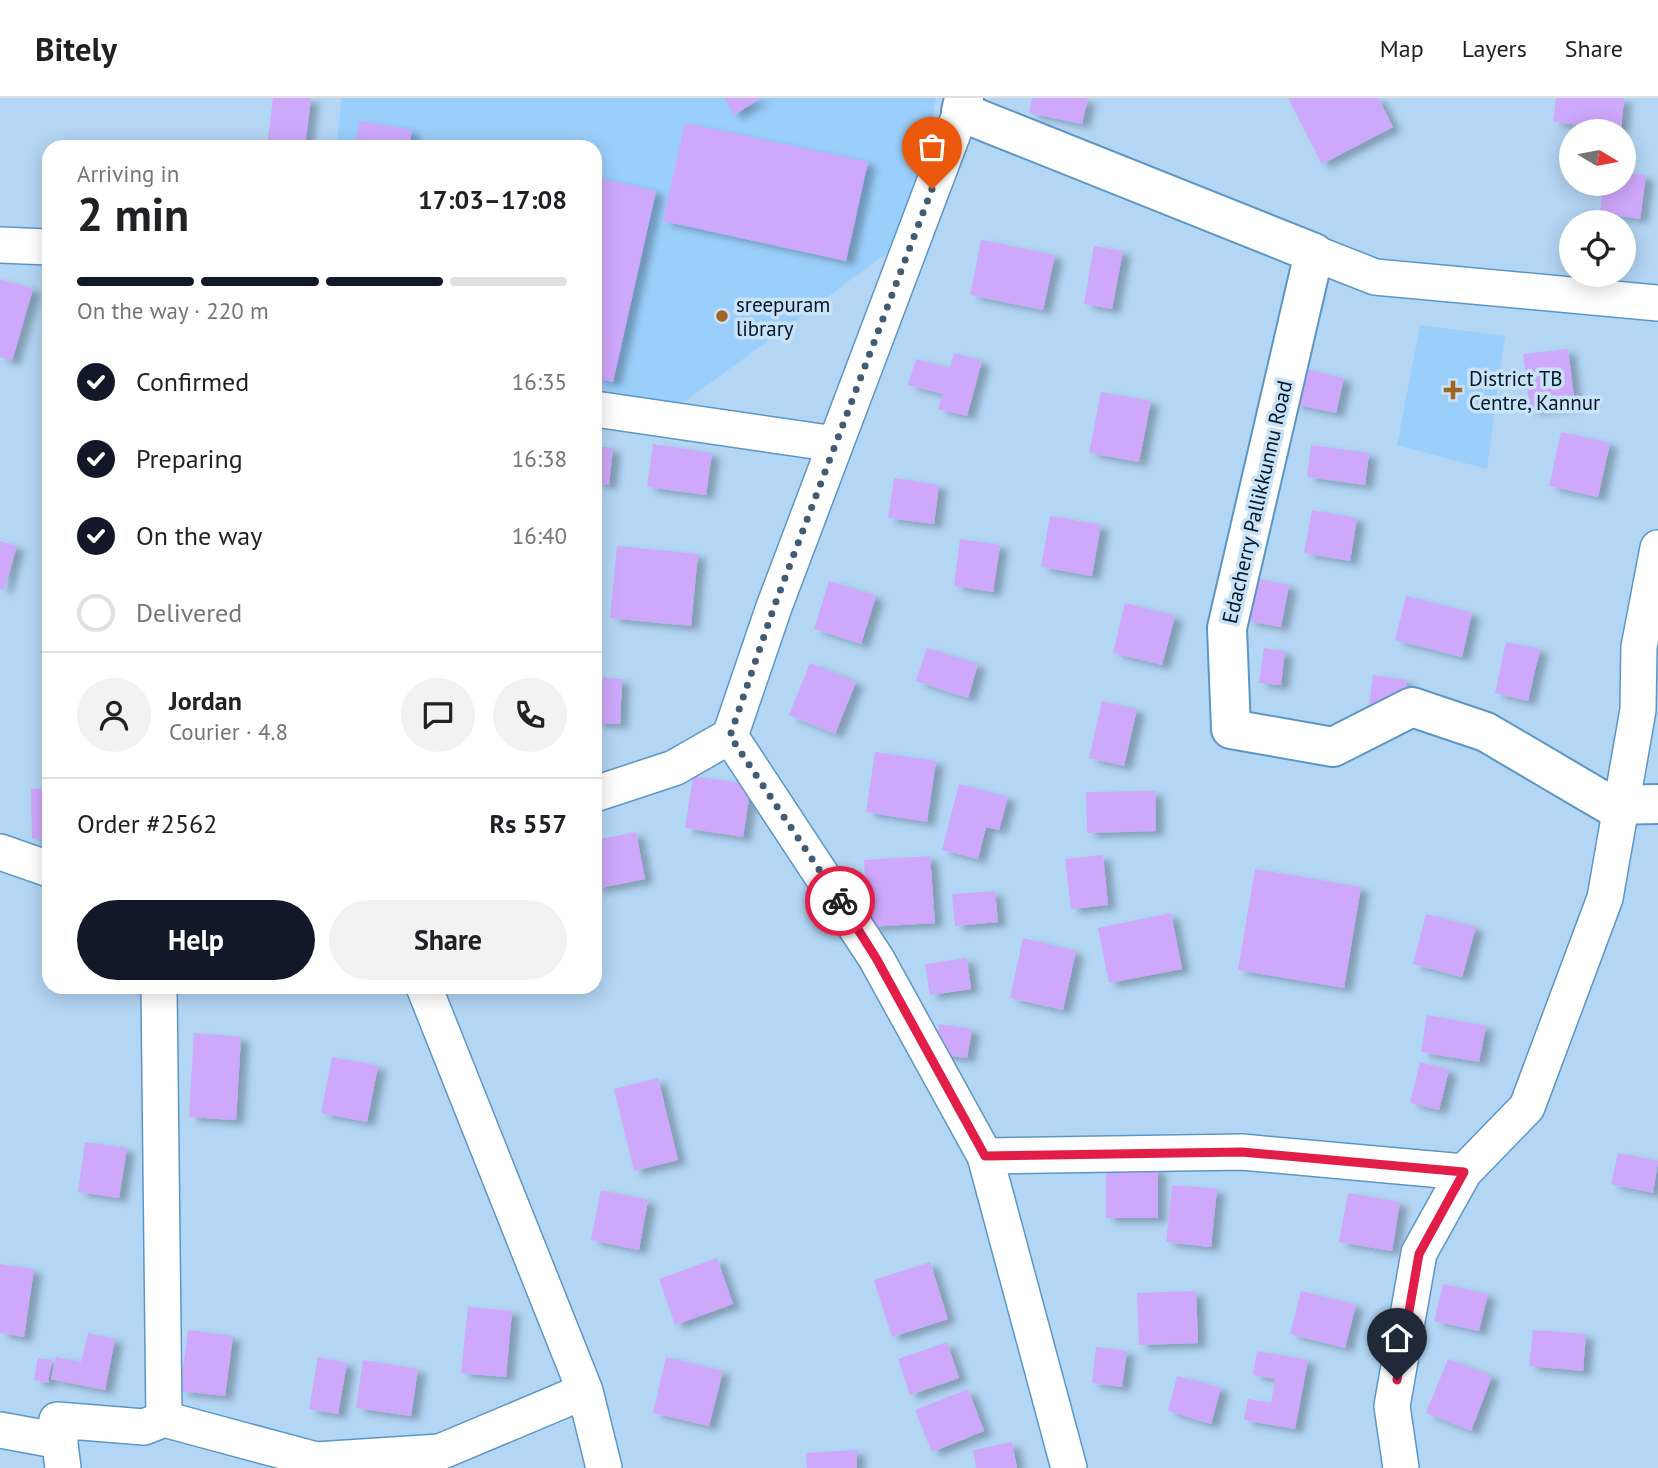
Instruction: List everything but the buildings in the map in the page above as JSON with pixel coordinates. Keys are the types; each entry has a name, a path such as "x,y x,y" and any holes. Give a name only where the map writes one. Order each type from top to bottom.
{"main road":[{"path":"963,105 1314,253"},
{"name":"Edacherry Pallikkunnu Road","path":"1314,253 1227,628 1231,729 1333,747 1412,707 1486,732 1610,805 1640,804"}],"street":[{"path":"602,792 674,768 730,736 774,607 963,105"},
{"path":"0,245 42,247"},
{"path":"1314,253 1375,277 1658,303"},
{"path":"602,409 835,444"},
{"path":"1401,1468 1392,1406 1419,1254 1464,1172 1527,1107 1640,804 1638,710 1649,649 1658,548"},
{"path":"730,736 876,958 985,1156 1069,1468"},
{"path":"0,852 42,867"},
{"path":"159,994 164,1419"},
{"path":"427,994 585,1391 604,1468"},
{"path":"985,1156 1242,1152 1464,1172"},
{"path":"0,1430 61,1455 57,1420 144,1427 164,1419 316,1460 440,1452 585,1391"}],"shaded area":[{"path":"342,98 936,98 909,237 653,425 602,413 602,140 337,140"},
{"name":"District TB Centre, Kannur","path":"1420,325 1505,336 1487,469 1397,445"}],"way so far":[{"path":"840,901 730,736 774,607 932,189"}],"place":[{"name":"sreepuram library","path":"722,316"},
{"name":"District TB Centre, Kannur","path":"1453,390"}],"route":[{"path":"840,901 876,958 985,1156 1242,1152 1464,1172 1419,1254 1397,1380"}]}
